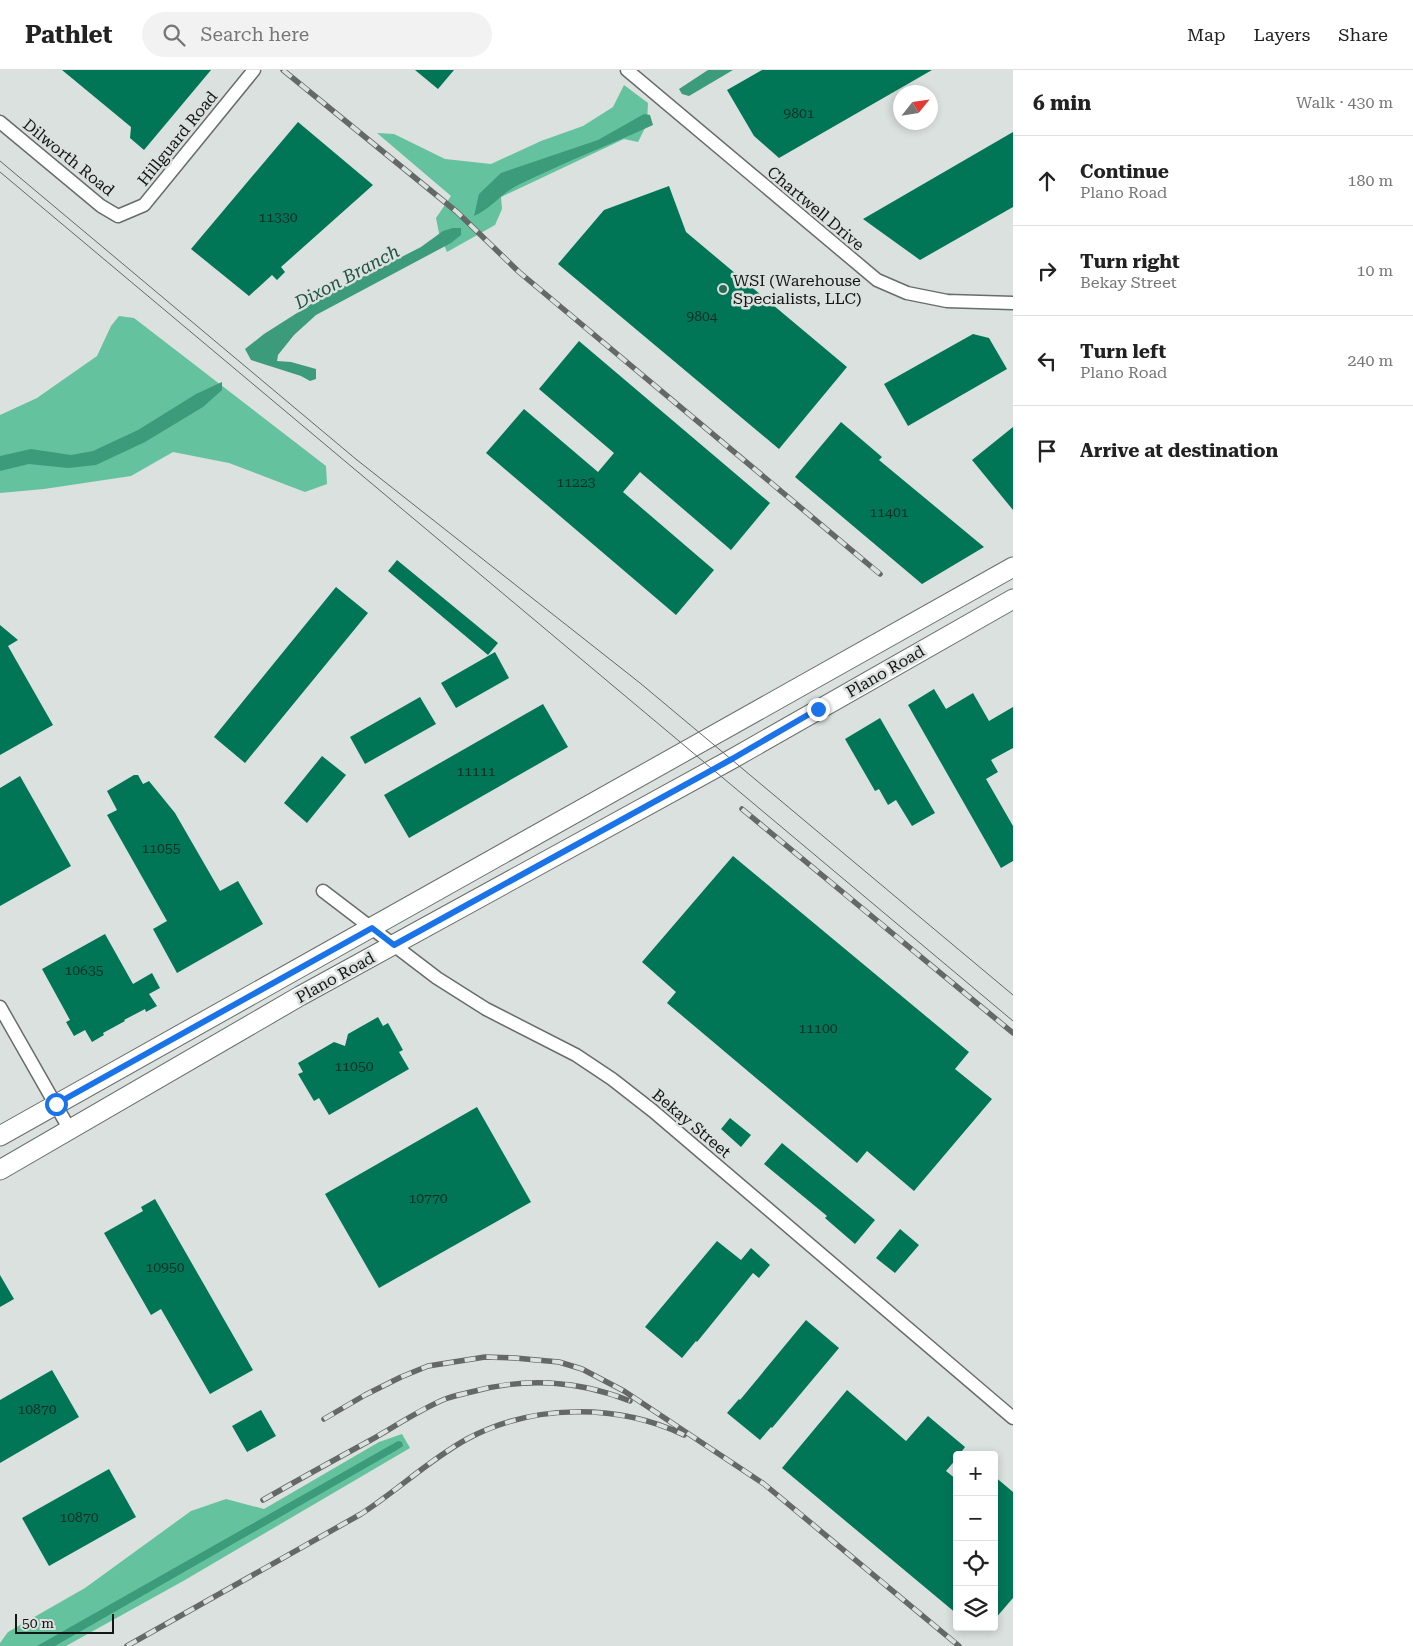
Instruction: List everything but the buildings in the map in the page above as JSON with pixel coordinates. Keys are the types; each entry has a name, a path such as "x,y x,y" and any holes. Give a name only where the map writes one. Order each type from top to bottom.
{"main road":[{"name":"Plano Road","path":"0,1136 1013,567"},
{"name":"Plano Road","path":"0,1170 292,1001 732,759 1013,599"}],"street":[{"name":"Hillguard Road","path":"118,216 144,205 254,70"},
{"name":"Chartwell Drive","path":"627,70 877,280 906,293 947,301 1013,303"},
{"name":"Dilworth Road","path":"0,122 101,206 118,216"},
{"name":"Bekay Street","path":"323,891 437,978 486,1009 576,1055 626,1089 1013,1418"},
{"path":"0,1007 70,1130"}],"shaded area":[{"path":"708,70 733,70 689,96 682,94 679,89"},
{"path":"624,85 648,103 647,124 638,142 624,139 501,197 502,209 495,225 447,252 439,233 436,218 451,196 377,133 394,134 445,159 491,164 541,141 583,126 613,107"},
{"path":"644,114 650,115 653,125 518,185 474,216 479,194 501,173 598,140"},
{"path":"461,228 461,235 451,243 316,315 294,335 278,355 277,361 291,362 316,369 316,379 310,381 301,376 251,360 245,349 264,334 319,299 421,247 443,231"},
{"path":"119,316 134,318 326,466 327,484 305,492 229,463 173,452 131,476 44,489 0,493 0,415 37,398 97,356 111,326"},
{"path":"222,382 222,390 203,407 145,442 96,465 68,468 29,464 0,471 0,456 31,449 71,455 93,451 138,430 196,394"},
{"path":"402,1434 410,1448 185,1580 66,1646 0,1646 8,1632 85,1588 191,1511 226,1499 264,1509 379,1442"},
{"path":"398,1441 402,1442 403,1446 397,1450 55,1646 37,1646"}],"tram line":[{"path":"0,161 357,460 640,683 1013,995"},
{"path":"0,172 1013,1021"}],"railway":[{"path":"283,70 457,212 519,272 880,574"},
{"path":"742,809 1013,1033"},
{"path":"324,1419 365,1395 428,1366 485,1357 559,1362 582,1369 624,1391 764,1484 959,1646"},
{"path":"263,1500 426,1408 455,1396 512,1384 551,1383 591,1389 630,1401"},
{"path":"127,1646 361,1514 453,1447 492,1427 519,1419 547,1414 603,1413 631,1417 684,1435"}],"place":[{"name":"WSI (Warehouse Specialists, LLC)","path":"723,289"}],"route":[{"path":"56,1104 372,928 394,945 732,759 818,709"}],"water label":[{"name":"Dixon Branch","path":"347,277"}]}
